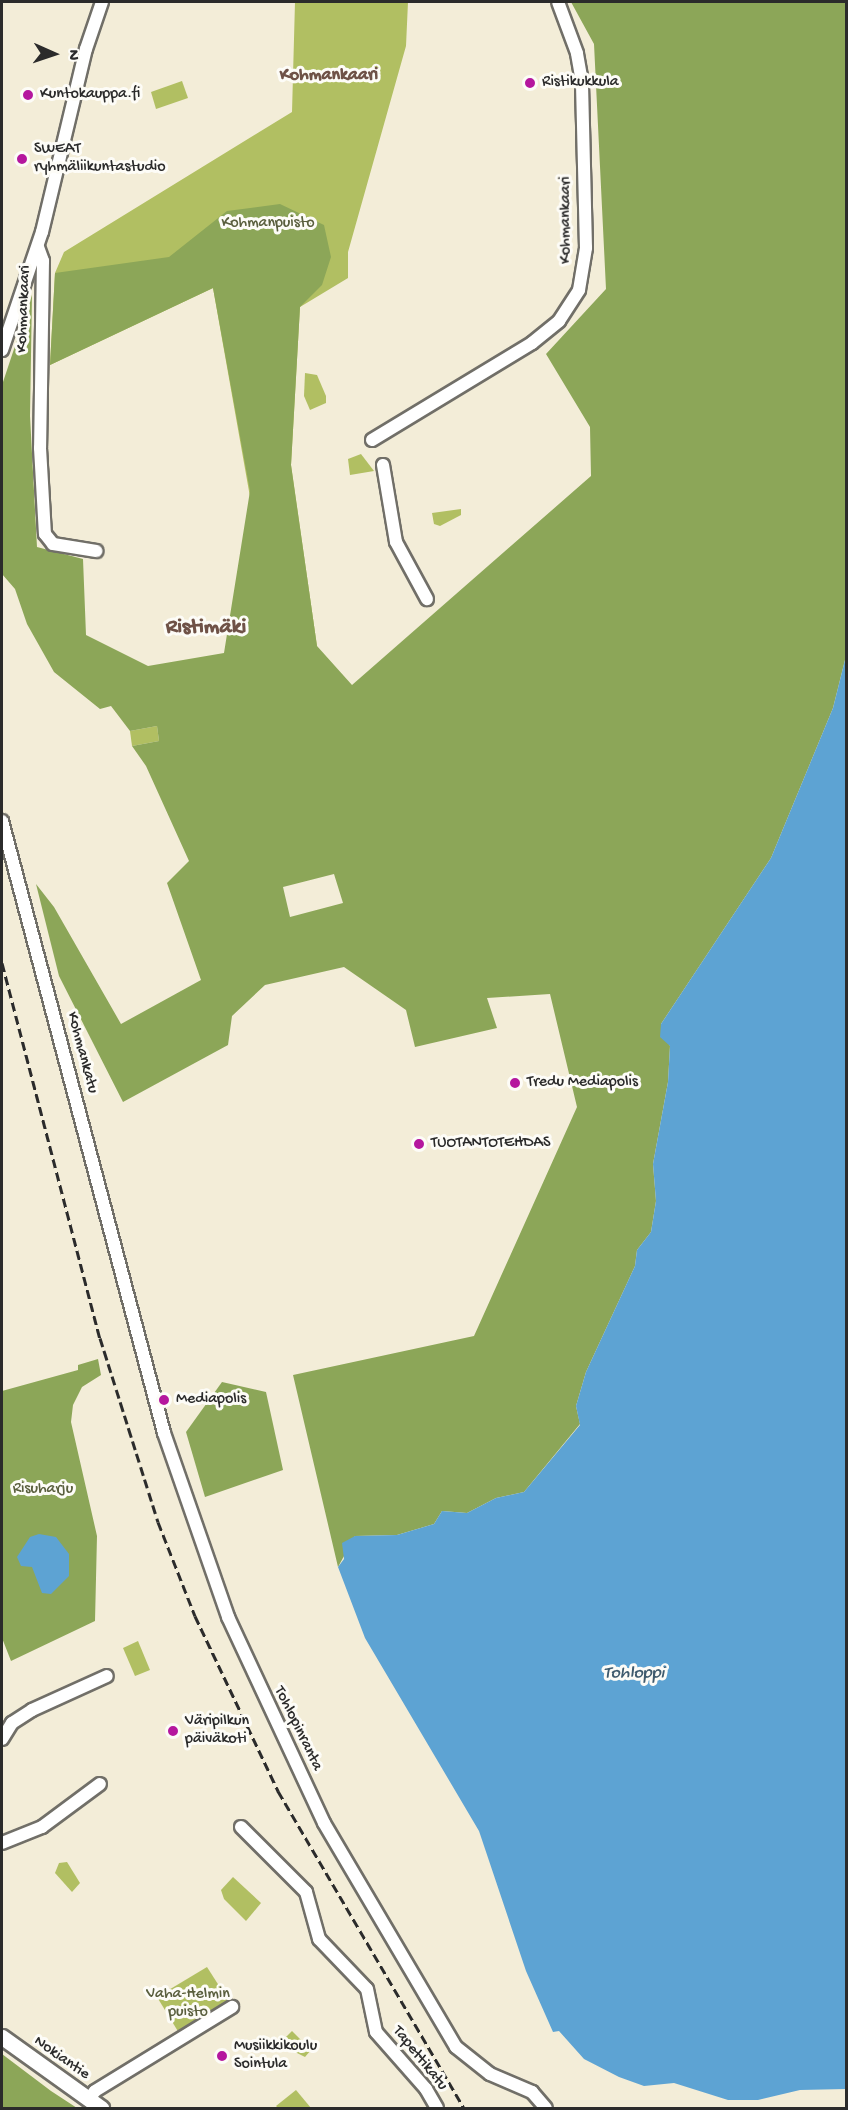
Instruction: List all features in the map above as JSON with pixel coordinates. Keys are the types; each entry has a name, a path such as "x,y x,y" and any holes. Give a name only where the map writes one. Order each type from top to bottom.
{"main road":[{"name":"Nokiantie","path":"2,2037 95,2104"}],"street":[{"name":"Kohmankaari","path":"96,551 52,544 45,534 40,436 44,261 38,247 86,49 102,2"},
{"name":"Kohmankaari","path":"372,440 532,343 560,321 579,290 586,248 582,82 572,37 558,2"},
{"path":"2,350 38,247"},
{"path":"383,465 396,542 427,599"},
{"name":"Kohmankatu","path":"2,821 128,1295"},
{"name":"Tohlopinranta","path":"128,1295 171,1455 207,1563 260,1691 324,1823 456,2047 490,2074 532,2092 546,2109"},
{"path":"2,1739 12,1723 32,1710 107,1676"},
{"path":"2,1843 42,1827 100,1784"},
{"name":"Tapettikatu","path":"241,1827 306,1892 319,1939 367,1989 376,2032 426,2088 438,2109"},
{"path":"95,2104 95,2091 232,2007"}],"green space":[{"name":"Kohmanpuisto","path":"295,2 408,2 406,46 348,252 348,278 300,307 291,465 317,646 275,638 213,288 50,365 55,273 64,252 292,112"},
{"path":"571,2 846,2 846,656 833,708 771,858 661,1024 670,1046 668,1082 653,1164 656,1201 651,1232 637,1250 635,1266 586,1372 576,1406 580,1424 524,1492 496,1498 467,1513 442,1511 434,1524 397,1535 355,1536 338,1567 293,1375 474,1336 577,1107 550,994 487,998 497,1028 415,1047 406,1010 344,967 265,985 232,1016 228,1045 123,1102 59,976 36,884 54,907 121,1024 201,980 167,883 189,861 146,766 132,746 159,741 157,726 130,731 111,706 100,709 54,672 27,624 15,589 2,574 2,385 32,295 30,416 37,547 83,559 86,635 148,666 224,653 250,491 213,288 50,365 55,273 169,257 227,211 280,204 324,225 331,257 322,285 300,307 291,465 317,646 352,685 591,476 590,427 546,354 606,289 594,44","holes":["334,874 343,903 290,917 283,887"]},
{"path":"182,81 188,98 156,109 151,92"},
{"path":"305,373 317,375 326,396 326,403 310,410 304,396"},
{"path":"361,454 374,471 350,475 348,459"},
{"path":"461,509 461,515 440,526 434,524 432,513"},
{"path":"157,726 159,741 132,746 130,731"},
{"name":"Risuharju","path":"98,1359 101,1375 82,1387 73,1405 71,1422 97,1536 95,1621 11,1661 2,1638 2,1391 78,1370 78,1365"},
{"path":"222,1382 266,1392 283,1470 205,1497 186,1432"},
{"path":"138,1641 150,1670 135,1676 123,1648"},
{"path":"67,1862 80,1883 72,1892 55,1873 59,1863"},
{"path":"233,1877 261,1903 246,1921 224,1899 221,1890"},
{"name":"Vaha-Helmin puisto","path":"207,1967 230,2003 179,2033 157,1997"},
{"path":"292,2031 311,2050 305,2057 279,2044"},
{"path":"2,2054 51,2091 77,2108 2,2108"},
{"path":"296,2090 311,2108 278,2108 276,2106"}],"water":[{"name":"Tohloppi","path":"846,656 846,2089 800,2090 758,2100 728,2100 674,2083 644,2086 619,2077 584,2059 559,2031 553,2032 526,1971 479,1831 365,1638 338,1567 344,1559 342,1543 355,1536 397,1535 434,1524 442,1511 467,1513 496,1498 524,1492 580,1425 576,1406 586,1372 635,1266 637,1250 651,1232 656,1201 653,1164 668,1082 670,1046 660,1037 661,1024 771,858 833,708"},
{"path":"39,1534 56,1537 69,1554 69,1576 51,1594 42,1593 32,1567 21,1566 17,1557 30,1537"}],"railway":[{"path":"2,963 100,1338 158,1522 195,1616 278,1791 464,2108"}],"place":[{"name":"Ristikukkula","path":"530,83"},
{"name":"Kuntokauppa.fi","path":"28,95"},
{"name":"SWEAT ryhmäliikuntastudio","path":"22,159"},
{"name":"Tredu Mediapolis","path":"515,1083"},
{"name":"TUOTANTOTEHDAS","path":"419,1144"},
{"name":"Mediapolis","path":"164,1400"},
{"name":"Väripilkun päiväkoti","path":"173,1731"},
{"name":"Musiikkikoulu Sointula","path":"222,2056"}],"district":[{"name":"Kohmankaari","path":"329,76"},
{"name":"Ristimäki","path":"206,629"}]}
